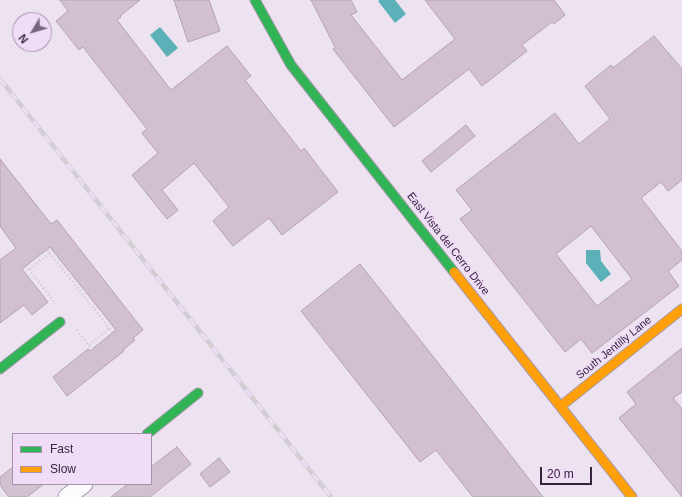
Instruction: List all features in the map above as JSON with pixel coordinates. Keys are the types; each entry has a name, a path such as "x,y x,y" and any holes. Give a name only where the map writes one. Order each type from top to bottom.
{"street":[{"name":"East Vista del Cerro Drive","path":"255,0 291,65 538,380 561,406 632,497"},
{"name":"South Jentilly Lane","path":"561,406 682,309"},
{"path":"0,370 64,319"},
{"path":"148,433 198,393"},
{"path":"67,497 83,485"}],"path":[{"path":"35,234 124,347"},
{"path":"14,250 30,269 64,319 96,355"},
{"path":"30,269 50,253"},
{"path":"88,345 109,328"}],"water":[{"path":"395,0 406,14 395,23 378,1"},
{"path":"160,27 178,48 167,57 150,35"},
{"path":"586,250 600,250 601,261 611,274 601,282 586,263"}],"building":[{"path":"60,0 140,0 117,20 171,90 227,46 251,76 245,80 301,151 304,148 338,192 282,235 269,218 233,246 213,221 229,207 194,163 162,190 178,210 167,219 132,175 158,153 142,133 147,129 83,47 79,50 56,21 68,11"},
{"path":"174,0 209,0 220,31 188,42"},
{"path":"311,0 351,0 357,12 351,15 402,80 455,39 425,0 554,0 565,15 554,24 552,22 522,45 527,51 482,86 469,69 394,127 333,49 335,47"},
{"path":"654,36 682,69 682,180 668,191 661,182 641,198 682,251 682,260 668,271 679,286 592,353 581,339 565,352 460,219 472,210 456,190 555,113 579,144 610,119 585,86 611,65 613,68","holes":["591,226 632,279 597,306 556,254"]},
{"path":"466,125 475,136 431,172 422,161"},
{"path":"0,159 51,224 57,220 143,330 133,338 135,340 123,350 124,351 67,396 53,377 88,349 90,351 116,330 50,247 22,269 48,302 32,315 24,305 0,323 0,260 16,248 0,226"},
{"path":"360,264 543,497 473,497 436,450 420,462 301,311"},
{"path":"682,348 682,392 673,398 682,409 682,497 619,418 636,404 627,392"},
{"path":"177,447 191,464 150,497 111,497 127,485 152,485 152,466"},
{"path":"219,458 230,472 210,487 200,474"},
{"path":"12,468 12,485 43,485 27,497 9,497 0,485 0,477"}],"railway":[{"path":"0,79 331,497"}],"traffic: fast":[{"path":"255,0 291,65 454,272"},
{"path":"0,369 60,322"},
{"path":"148,433 198,393"}],"traffic: slow":[{"path":"454,272 632,497"},
{"path":"561,406 682,309"}]}
